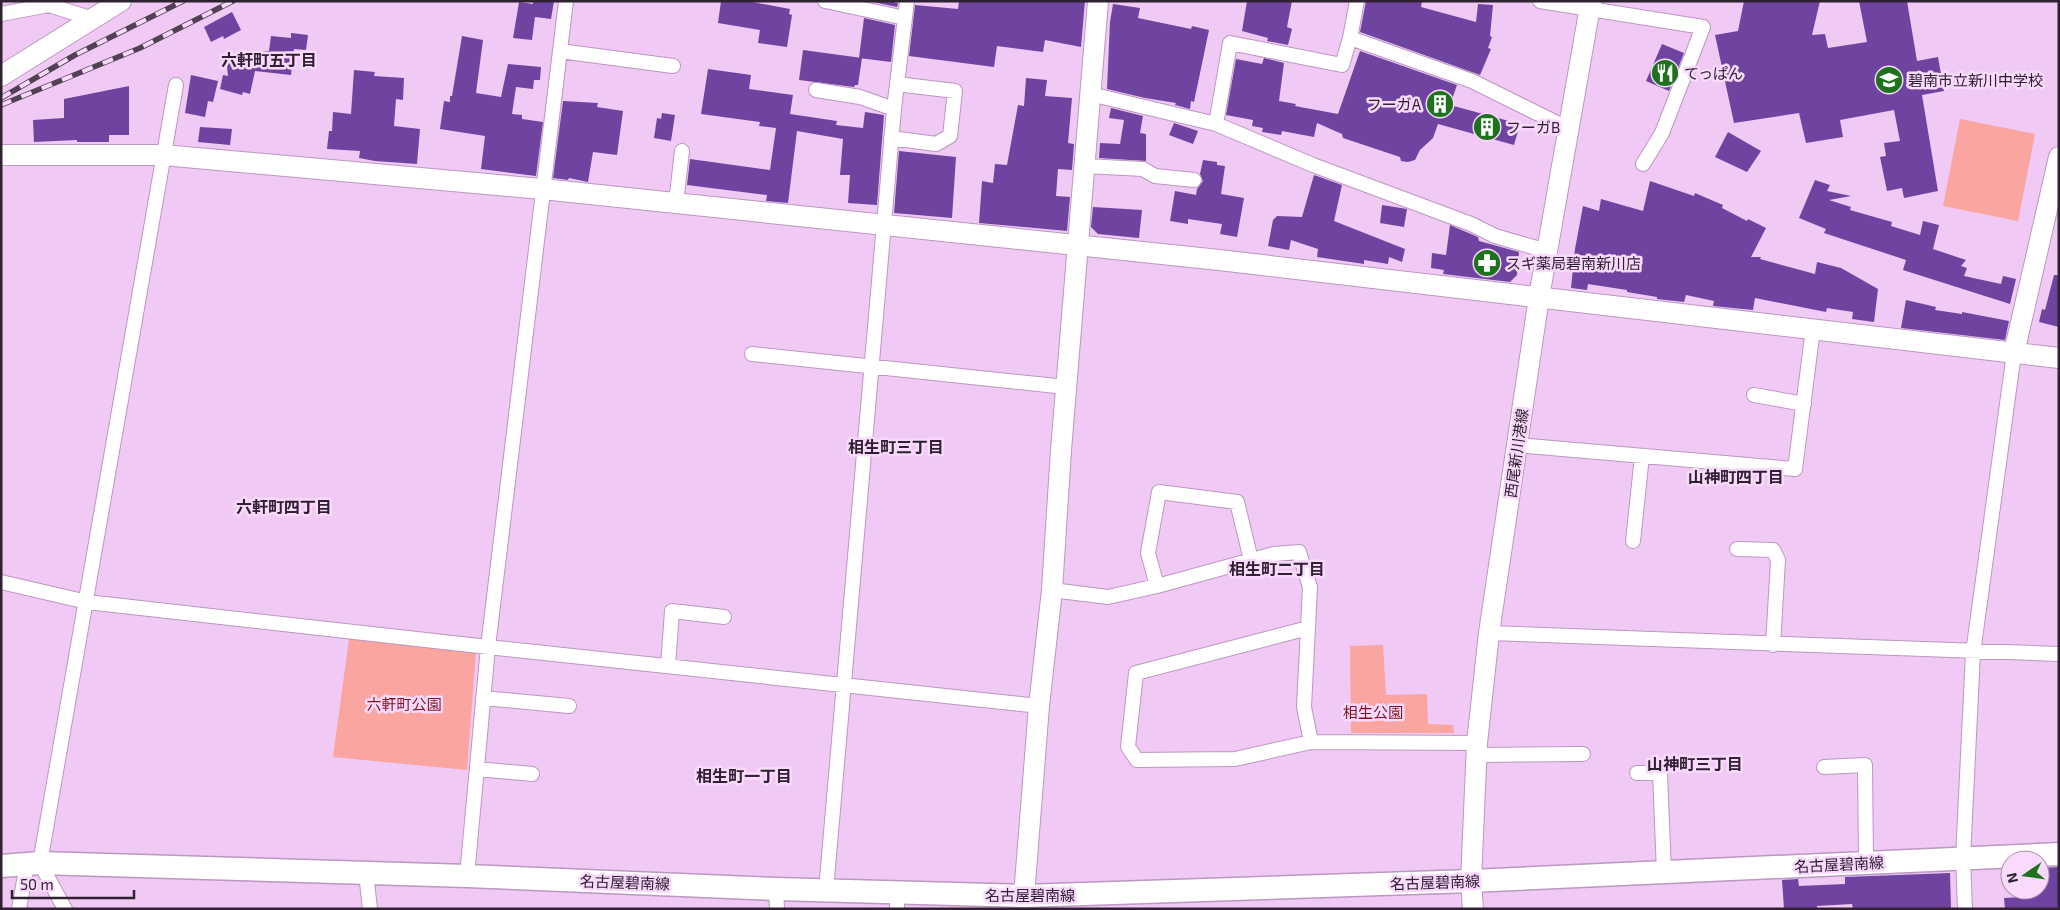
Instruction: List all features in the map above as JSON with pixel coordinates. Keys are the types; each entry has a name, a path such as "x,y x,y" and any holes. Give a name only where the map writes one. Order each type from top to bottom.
{"main road":[{"name":"名古屋碧南線","path":"1,866 34,864 366,872 467,876 776,899 826,890 897,901 1025,903 2059,854"}],"street":[{"path":"1,76 121,1"},
{"path":"467,876 488,647 566,1"},
{"path":"825,1 905,18"},
{"path":"826,890 891,138 907,1"},
{"path":"1025,903 1039,706 1052,590 1066,387 1098,1"},
{"path":"1216,124 1230,43 1342,65 1350,38 1357,1"},
{"path":"1540,1 1590,5 1703,27 1662,133 1643,164"},
{"path":"1,14 49,5 93,19"},
{"name":"西尾新川港線","path":"1473,909 1471,881 1477,749 1489,634 1539,297 1590,5"},
{"path":"1350,38 1472,81 1569,129"},
{"path":"560,51 673,66"},
{"path":"19,909 34,864 87,602 176,84"},
{"path":"891,138 936,144 950,136 955,90 897,84"},
{"path":"816,90 860,97 894,109"},
{"path":"1090,94 1216,124 1313,165 1471,224 1495,236 1547,251"},
{"path":"676,203 682,151"},
{"path":"1,155 163,156 542,188 1219,260 2059,358"},
{"path":"1966,909 1963,858 1973,653 2014,353 2059,157"},
{"path":"1085,166 1143,169 1155,176 1194,180"},
{"path":"1517,445 1795,469 1813,330"},
{"path":"752,354 1066,387"},
{"path":"1754,395 1804,404"},
{"path":"1633,541 1642,456"},
{"path":"1156,586 1148,552 1159,492 1237,502 1251,560"},
{"path":"1737,549 1773,550 1778,560 1773,645"},
{"path":"1052,590 1108,597 1274,554 1299,552 1310,587 1304,707 1311,742"},
{"path":"1,582 87,602 1039,706"},
{"path":"668,666 672,611 724,617"},
{"path":"1308,628 1136,673 1128,748 1137,760 1235,759 1311,742 1584,754"},
{"path":"1489,634 1973,653 2059,654"},
{"path":"483,698 569,706"},
{"path":"1824,767 1865,765 1866,863"},
{"path":"477,769 532,774"},
{"path":"1637,773 1660,772 1664,872"},
{"path":"34,864 64,909"},
{"path":"366,872 370,909"}],"green space":[{"path":"1960,119 2035,134 2018,221 1943,206"},
{"name":"六軒町公園","path":"349,639 476,652 467,770 333,757"},
{"name":"相生公園","path":"1383,645 1386,695 1427,694 1428,724 1453,725 1454,733 1351,733 1350,646"}],"building":[{"path":"533,1 554,1 551,19 535,17 532,40 513,38 519,2 533,4"},
{"path":"721,1 747,1 790,9 789,14 792,15 787,47 758,43 760,30 718,23"},
{"path":"868,1 889,1 898,3 897,7"},
{"path":"959,1 1085,1 1081,47 1045,40 1043,52 997,46 994,67 909,56 915,5 958,9"},
{"path":"1247,1 1292,1 1287,27 1292,29 1288,45 1267,41 1268,38 1242,31"},
{"path":"1366,1 1422,1 1421,7 1476,22 1478,4 1493,5 1490,36 1492,37 1488,48 1491,49 1480,75 1360,32"},
{"path":"1744,1 1820,1 1812,35 1825,34 1828,48 1867,42 1859,1 1907,1 1917,61 1938,57 1944,91 1922,95 1938,191 1904,198 1902,188 1887,191 1880,157 1886,156 1884,143 1900,141 1894,110 1840,120 1843,137 1806,143 1799,113 1734,123 1715,35 1738,31"},
{"path":"1113,4 1140,8 1138,18 1191,29 1192,26 1209,30 1194,102 1191,101 1190,109 1175,105 1176,103 1107,89 1110,22"},
{"path":"232,12 241,30 224,39 223,36 211,42 204,27"},
{"path":"864,18 895,25 891,62 859,58"},
{"path":"291,33 308,35 306,50 294,49 291,75 255,71 250,94 243,92 242,95 220,89 223,75 228,76 226,56 269,51 271,36 291,38"},
{"path":"462,36 483,40 476,93 501,97 508,64 541,67 540,80 534,80 533,89 516,87 512,114 522,115 522,119 543,122 536,176 481,169 485,136 440,129 444,101 450,102 450,96 452,96"},
{"path":"1662,44 1684,53 1669,91 1646,81"},
{"path":"803,50 862,58 858,85 854,87 799,80"},
{"path":"1360,51 1457,85 1450,105 1520,124 1514,145 1438,124 1433,138 1420,150 1415,160 1408,162 1401,161 1400,157 1343,138 1342,134 1317,123 1314,137 1282,131 1281,135 1262,132 1263,128 1252,126 1253,120 1226,115 1236,59 1262,64 1264,58 1284,63 1279,101 1338,114"},
{"path":"708,69 751,75 749,89 793,95 790,114 837,121 836,125 863,128 865,112 884,115 877,205 848,203 850,175 840,175 843,139 797,131 788,203 766,201 767,195 687,185 690,159 770,170 776,128 759,126 760,122 701,114"},
{"path":"354,70 375,72 374,76 404,78 403,100 396,99 394,126 420,129 417,164 375,161 359,158 360,151 327,149 329,131 332,131 333,112 351,114"},
{"path":"191,75 218,81 213,102 208,101 205,117 185,113"},
{"path":"1026,78 1047,80 1045,96 1072,98 1068,143 1074,144 1072,170 1058,169 1056,196 1070,197 1067,231 979,223 982,181 993,183 995,164 1007,165 1018,105 1024,106"},
{"path":"129,86 129,135 109,135 109,142 77,142 77,140 34,142 33,120 64,118 64,99"},
{"path":"563,101 598,103 597,107 623,111 617,155 593,152 588,182 569,178 568,180 553,178"},
{"path":"1111,108 1143,116 1140,133 1146,134 1146,161 1099,158 1100,143 1120,144 1124,120 1109,118"},
{"path":"662,113 675,115 671,141 654,138 657,118 661,119"},
{"path":"1174,123 1198,131 1193,144 1169,135"},
{"path":"200,127 232,129 230,145 198,142"},
{"path":"1728,132 1761,151 1747,172 1715,157"},
{"path":"899,151 956,157 952,218 894,213"},
{"path":"1203,160 1217,162 1217,165 1225,166 1221,194 1244,198 1237,237 1220,234 1222,224 1188,219 1188,224 1170,221 1175,191 1196,195 1197,189 1203,181 1200,174"},
{"path":"1314,175 1342,185 1334,221 1405,249 1402,262 1389,257 1388,264 1364,260 1364,264 1317,257 1318,249 1291,240 1289,250 1268,246 1273,220 1277,216 1302,217"},
{"path":"1815,180 1830,185 1827,191 1851,196 1829,200 1851,207 1850,210 1892,222 1891,226 1920,235 1923,221 1939,225 1933,249 1966,260 1961,266 1967,268 1964,276 2001,284 2003,276 2016,279 2010,304 1903,270 1906,260 1824,233 1826,229 1799,218"},
{"path":"1650,181 1694,196 1695,193 1723,205 1722,208 1747,221 1748,219 1766,228 1751,257 1761,257 1760,259 1815,274 1817,262 1841,268 1878,289 1874,322 1852,319 1853,312 1827,308 1826,312 1755,298 1753,310 1713,306 1714,301 1686,295 1684,302 1657,299 1657,297 1627,292 1627,290 1588,284 1587,290 1571,288 1575,249 1583,206 1599,211 1601,199 1643,211"},
{"path":"1382,205 1407,209 1404,227 1380,223"},
{"path":"1093,207 1142,210 1139,238 1098,234 1091,227"},
{"path":"1450,225 1478,237 1479,241 1519,252 1517,275 1510,282 1443,274 1444,270 1431,268 1432,253 1446,255"},
{"path":"2054,275 2059,275 2059,327 2039,322 2042,309 2045,310"},
{"path":"1906,300 1936,307 1935,310 1962,314 1962,312 2009,321 2005,340 1901,328"},
{"path":"2050,867 2059,867 2059,909 2005,909 2004,900 2050,900"},
{"path":"1950,873 1951,909 1853,909 1852,904 1817,906 1817,909 1784,909 1782,880 1798,879 1799,886 1845,884 1845,877"}],"railway":[{"path":"1,98 75,55 183,1"},
{"path":"1,105 140,48 233,1"}],"place":[{"name":"てっぱん","path":"1665,73"},
{"name":"碧南市立新川中学校","path":"1889,80"},
{"name":"フーガA","path":"1440,104"},
{"name":"フーガB","path":"1487,127"},
{"name":"スギ薬局碧南新川店","path":"1487,263"}],"district":[{"name":"六軒町五丁目","path":"269,59"},
{"name":"相生町三丁目","path":"896,446"},
{"name":"山神町四丁目","path":"1736,476"},
{"name":"六軒町四丁目","path":"284,506"},
{"name":"相生町二丁目","path":"1277,568"},
{"name":"山神町三丁目","path":"1695,763"},
{"name":"相生町一丁目","path":"744,775"}]}
